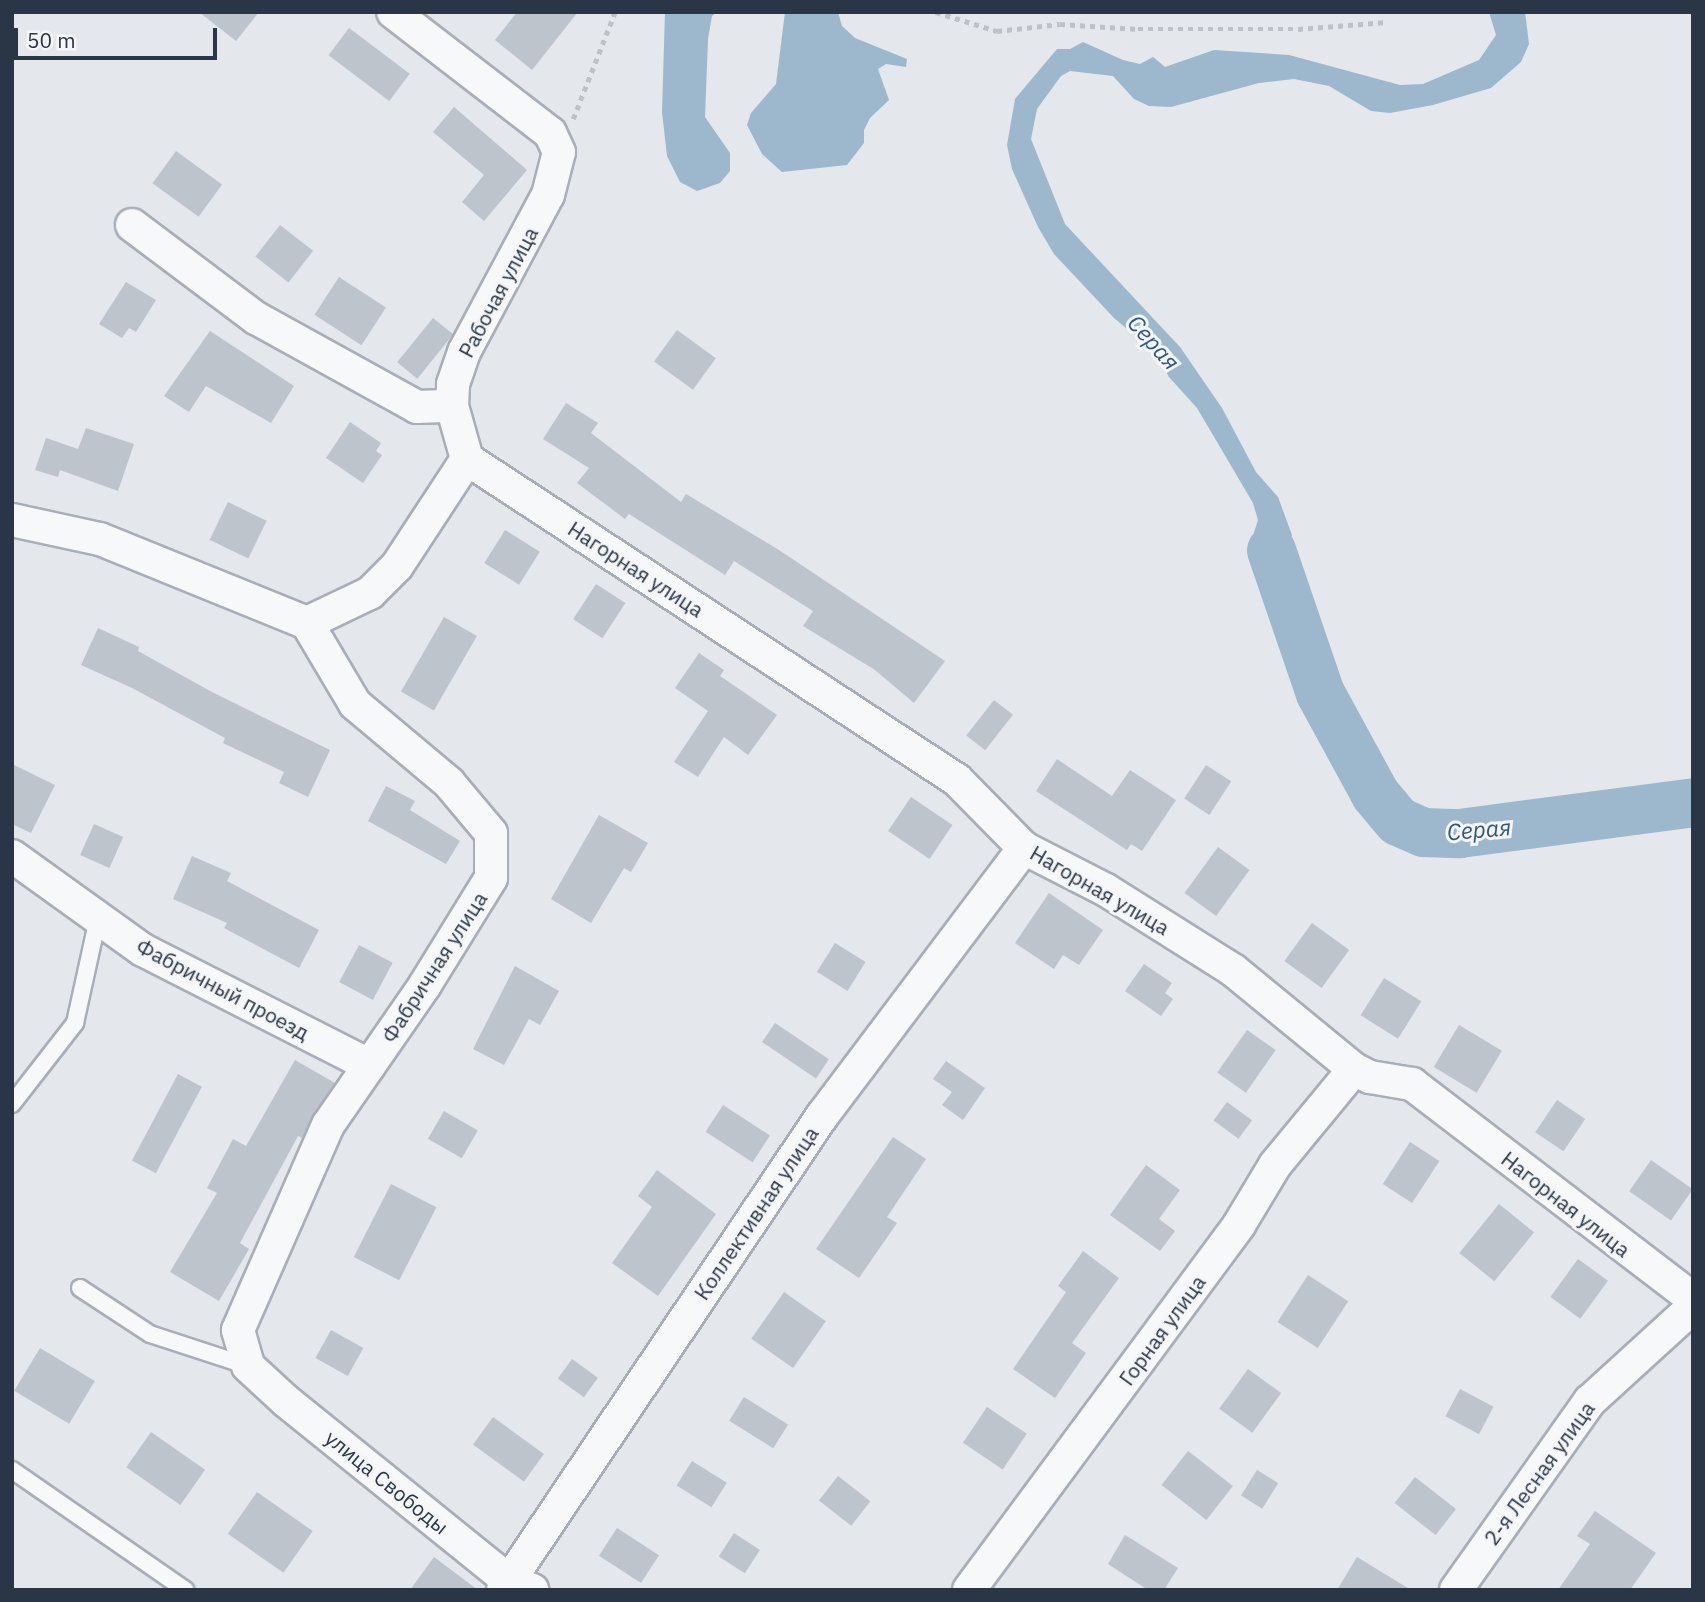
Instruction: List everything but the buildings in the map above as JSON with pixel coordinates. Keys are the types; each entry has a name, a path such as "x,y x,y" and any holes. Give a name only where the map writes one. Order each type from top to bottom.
{"street":[{"path":"393,12 550,133 559,152"},
{"name":"Рабочая улица","path":"467,459 452,406 453,384 464,352 548,195 559,152"},
{"path":"132,225 256,318 417,407 452,406"},
{"path":"12,520 100,538 307,623 370,593 397,566 467,459"},
{"name":"Нагорная улица","path":"467,459 957,780 1024,848 1106,890 1233,970 1354,1069 1370,1077 1412,1084 1693,1299"},
{"name":"Фабричная улица","path":"248,1366 238,1329 328,1125 491,878 491,833 449,783 355,704 307,623"},
{"name":"Коллективная улица","path":"515,1587 822,1116 1024,848"},
{"name":"Фабричный проезд","path":"12,856 143,950 369,1065"},
{"name":"Горная улица","path":"968,1590 1239,1225 1275,1165 1354,1069"},
{"name":"2-я Лесная улица","path":"1456,1590 1590,1401 1693,1307"},
{"name":"улица Свободы","path":"248,1366 515,1587"}],"lane":[{"path":"12,1104 75,1023 98,918"},
{"path":"80,1288 150,1334 248,1366"},
{"path":"12,1470 185,1590"}],"path":[{"path":"559,152 615,12"},
{"path":"936,12 997,31 1060,23 1138,29 1298,29 1387,22"}],"water":[{"path":"665,12 717,12 712,16 708,39 705,117 730,153 730,171 720,183 697,191 680,182 667,156 662,112"},
{"path":"785,12 838,12 842,26 855,38 907,59 906,67 886,64 878,69 889,100 870,118 864,130 864,143 847,165 782,172 762,154 747,125 751,113 776,84"},
{"path":"1489,12 1525,12 1529,44 1521,62 1491,88 1433,105 1390,113 1371,111 1329,86 1294,79 1259,83 1171,107 1149,106 1134,99 1113,76 1070,71 1061,76 1037,109 1031,139 1065,224 1180,347 1222,408 1256,472 1278,497 1292,535 1285,553 1304,606 1284,616 1252,539 1258,520 1253,503 1197,408 1169,377 1156,353 1114,318 1054,254 1038,227 1012,169 1007,145 1015,99 1057,49 1070,49 1083,42 1123,60 1140,64 1153,57 1165,67 1214,50 1289,55 1400,85 1423,84 1479,60 1496,35"}],"waterway":[{"name":"Серая","path":"1271,550 1320,693 1375,794 1398,821 1423,832 1459,833 1693,802"}]}
